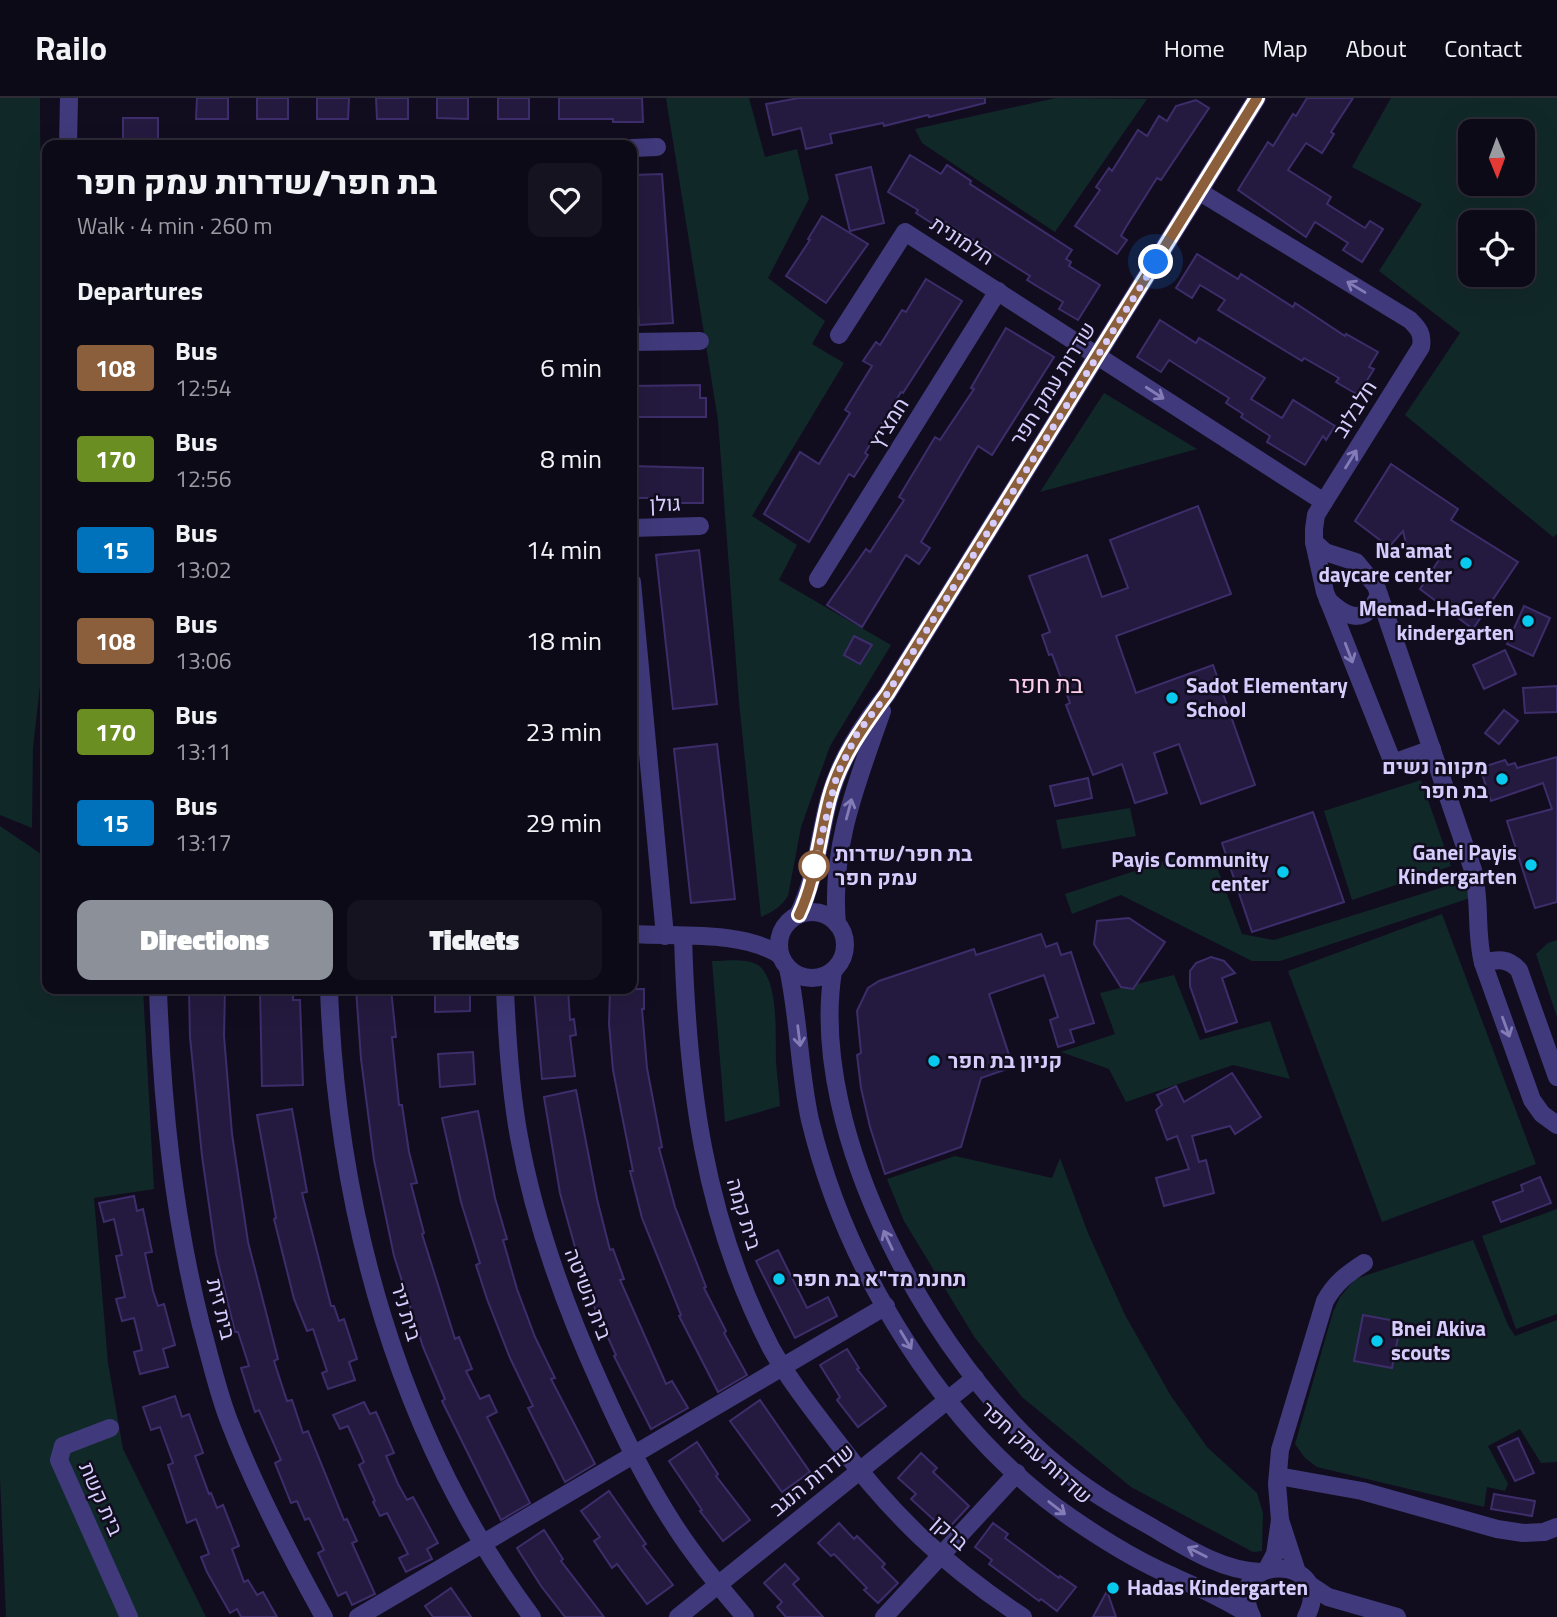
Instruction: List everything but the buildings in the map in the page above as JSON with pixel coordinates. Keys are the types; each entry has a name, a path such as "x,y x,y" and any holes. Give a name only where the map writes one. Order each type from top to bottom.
{"street":[{"path":"68,140 69,98"},
{"name":"שדרות עמק חפר","path":"799,915 807,895 837,775 857,734 887,694 1257,98"},
{"path":"637,148 657,146"},
{"name":"חלבלוב","path":"1200,192 1410,320 1423,337 1421,347 1324,502"},
{"name":"חלמונית","path":"839,335 905,232 1097,355"},
{"name":"חמציץ","path":"818,579 998,291"},
{"path":"637,342 700,341"},
{"path":"1097,355 1324,502 1317,514 1314,542 1322,577 1328,600 1392,763 1432,749"},
{"name":"גולן","path":"637,528 700,526"},
{"path":"1314,542 1325,552 1356,562 1368,573 1379,595 1476,883 1478,944 1483,963 1532,1100 1542,1114 1557,1125"},
{"path":"1322,577 1330,565 1339,561 1356,562"},
{"path":"1328,600 1346,614 1355,616 1369,611 1379,595"},
{"name":"שדרות עמק חפר","path":"837,924 835,897 839,848 853,792 887,694"},
{"path":"637,718 674,936"},
{"path":"637,934 740,940 770,948 806,978 815,978 833,971 839,964 845,945 837,924 819,913 799,915 783,929 740,940"},
{"path":"783,929 779,939 784,962"},
{"name":"בית קמה","path":"674,936 694,1099 707,1168 721,1221 751,1305 783,1366 859,1472"},
{"path":"1483,963 1504,960 1513,963 1519,970 1557,1077"},
{"name":"שדרות עמק חפר","path":"784,962 795,1002 810,1117 821,1159 853,1240 886,1306 906,1341 947,1400 991,1449 1066,1515 1101,1539 1159,1570 1227,1600 1251,1616"},
{"name":"שדרות עמק חפר","path":"833,971 829,1007 830,1048 845,1121 862,1174 878,1217 924,1307 975,1378 1025,1435 1056,1465 1082,1485 1164,1535 1223,1565 1264,1571 1280,1567 1302,1577"},
{"name":"בית זית","path":"158,994 172,1186 188,1274 211,1362 229,1420 256,1484 289,1555 324,1617"},
{"name":"בית ניר","path":"329,994 340,1118 355,1203 372,1277 406,1386 433,1453 461,1507 532,1617"},
{"name":"בית השיטה","path":"505,994 519,1136 545,1245 590,1363 634,1454 672,1522 745,1617"},
{"path":"1251,1616 1247,1596 1254,1578 1264,1571 1275,1554 1280,1520 1280,1450 1325,1301 1342,1278 1364,1263"},
{"path":"358,1617 886,1306"},
{"name":"שדרות הנגב","path":"678,1617 975,1378"},
{"name":"בית קשת","path":"110,1428 62,1446 59,1460 129,1617"},
{"name":"ברקן","path":"859,1472 887,1506 941,1556 975,1584 1023,1617"},
{"path":"884,1617 1017,1473"},
{"path":"1278,1476 1362,1490 1497,1529 1523,1533 1557,1528"},
{"path":"1280,1520 1312,1601 1306,1617"},
{"path":"1302,1577 1328,1597 1397,1617"}],"green space":[{"path":"0,98 40,98 42,668 33,748 32,828 0,815"},
{"path":"666,98 749,98 765,157 797,149 809,199 768,278 825,321 812,344 844,363 752,516 797,545 779,580 891,645 830,746 801,827 788,896 776,909 761,917 739,702 718,420"},
{"path":"1056,98 1147,99 1055,232 922,143 915,129"},
{"path":"1391,98 1557,98 1557,534 1553,537 1405,415 1460,333 1379,271 1422,204 1352,167"},
{"path":"1104,393 1197,449 1040,492"},
{"path":"1421,780 1451,866 1352,900 1324,811"},
{"path":"1130,808 1136,836 1062,849 1056,820"},
{"path":"0,826 42,855 42,994 143,994 154,1189 94,1198 108,1363 123,1449 206,1617 6,1617 0,1478"},
{"path":"1180,856 1215,862 1242,934 1274,940 1463,881 1470,898 1280,961 1252,961 1121,895 1072,914 1065,894"},
{"path":"1442,914 1536,1164 1382,1222 1288,971"},
{"path":"1557,940 1557,1017 1536,954 1548,943"},
{"path":"740,960 756,964 764,971 769,981 775,1009 780,1106 725,1122 712,961"},
{"path":"1174,975 1200,1040 1270,1021 1290,1079 1233,1065 1126,1102 1109,1069 1061,1052 1115,1034 1100,993"},
{"path":"955,1156 1052,1178 1060,1158 1088,1233 1125,1315 1171,1396 1207,1447 1257,1493 1263,1513 1262,1551 1253,1552 1131,1487 1022,1397 975,1338 904,1221 887,1179"},
{"path":"1557,1209 1557,1314 1516,1329 1482,1236"},
{"path":"1473,1240 1515,1336 1557,1320 1557,1462 1541,1463 1520,1429 1488,1446 1508,1484 1505,1491 1487,1487 1484,1507 1317,1467 1305,1458 1295,1444 1333,1312 1340,1297 1355,1279"}],"bus line":[{"name":"108","path":"799,915 807,895 837,775 857,734 887,694 1257,98"}],"place":[{"name":"Na'amat daycare center","path":"1466,563"},
{"name":"Memad-HaGefen kindergarten","path":"1528,621"},
{"name":"Sadot Elementary School","path":"1172,698"},
{"name":"מקווה נשים בת חפר","path":"1502,779"},
{"name":"Ganei Payis Kindergarten","path":"1531,865"},
{"name":"בת חפר/שדרות עמק חפר","path":"814,866"},
{"name":"Payis Community center","path":"1283,872"},
{"name":"קניון בת חפר","path":"934,1061"},
{"name":"תחנת מד\"א בת חפר","path":"779,1279"},
{"name":"Bnei Akiva scouts","path":"1377,1341"},
{"name":"Hadas Kindergarten","path":"1113,1588"}],"district":[{"name":"בת חפר","path":"1046,685"}],"route":[{"path":"814,866 837,775 857,734 887,694 1156,262"}]}
